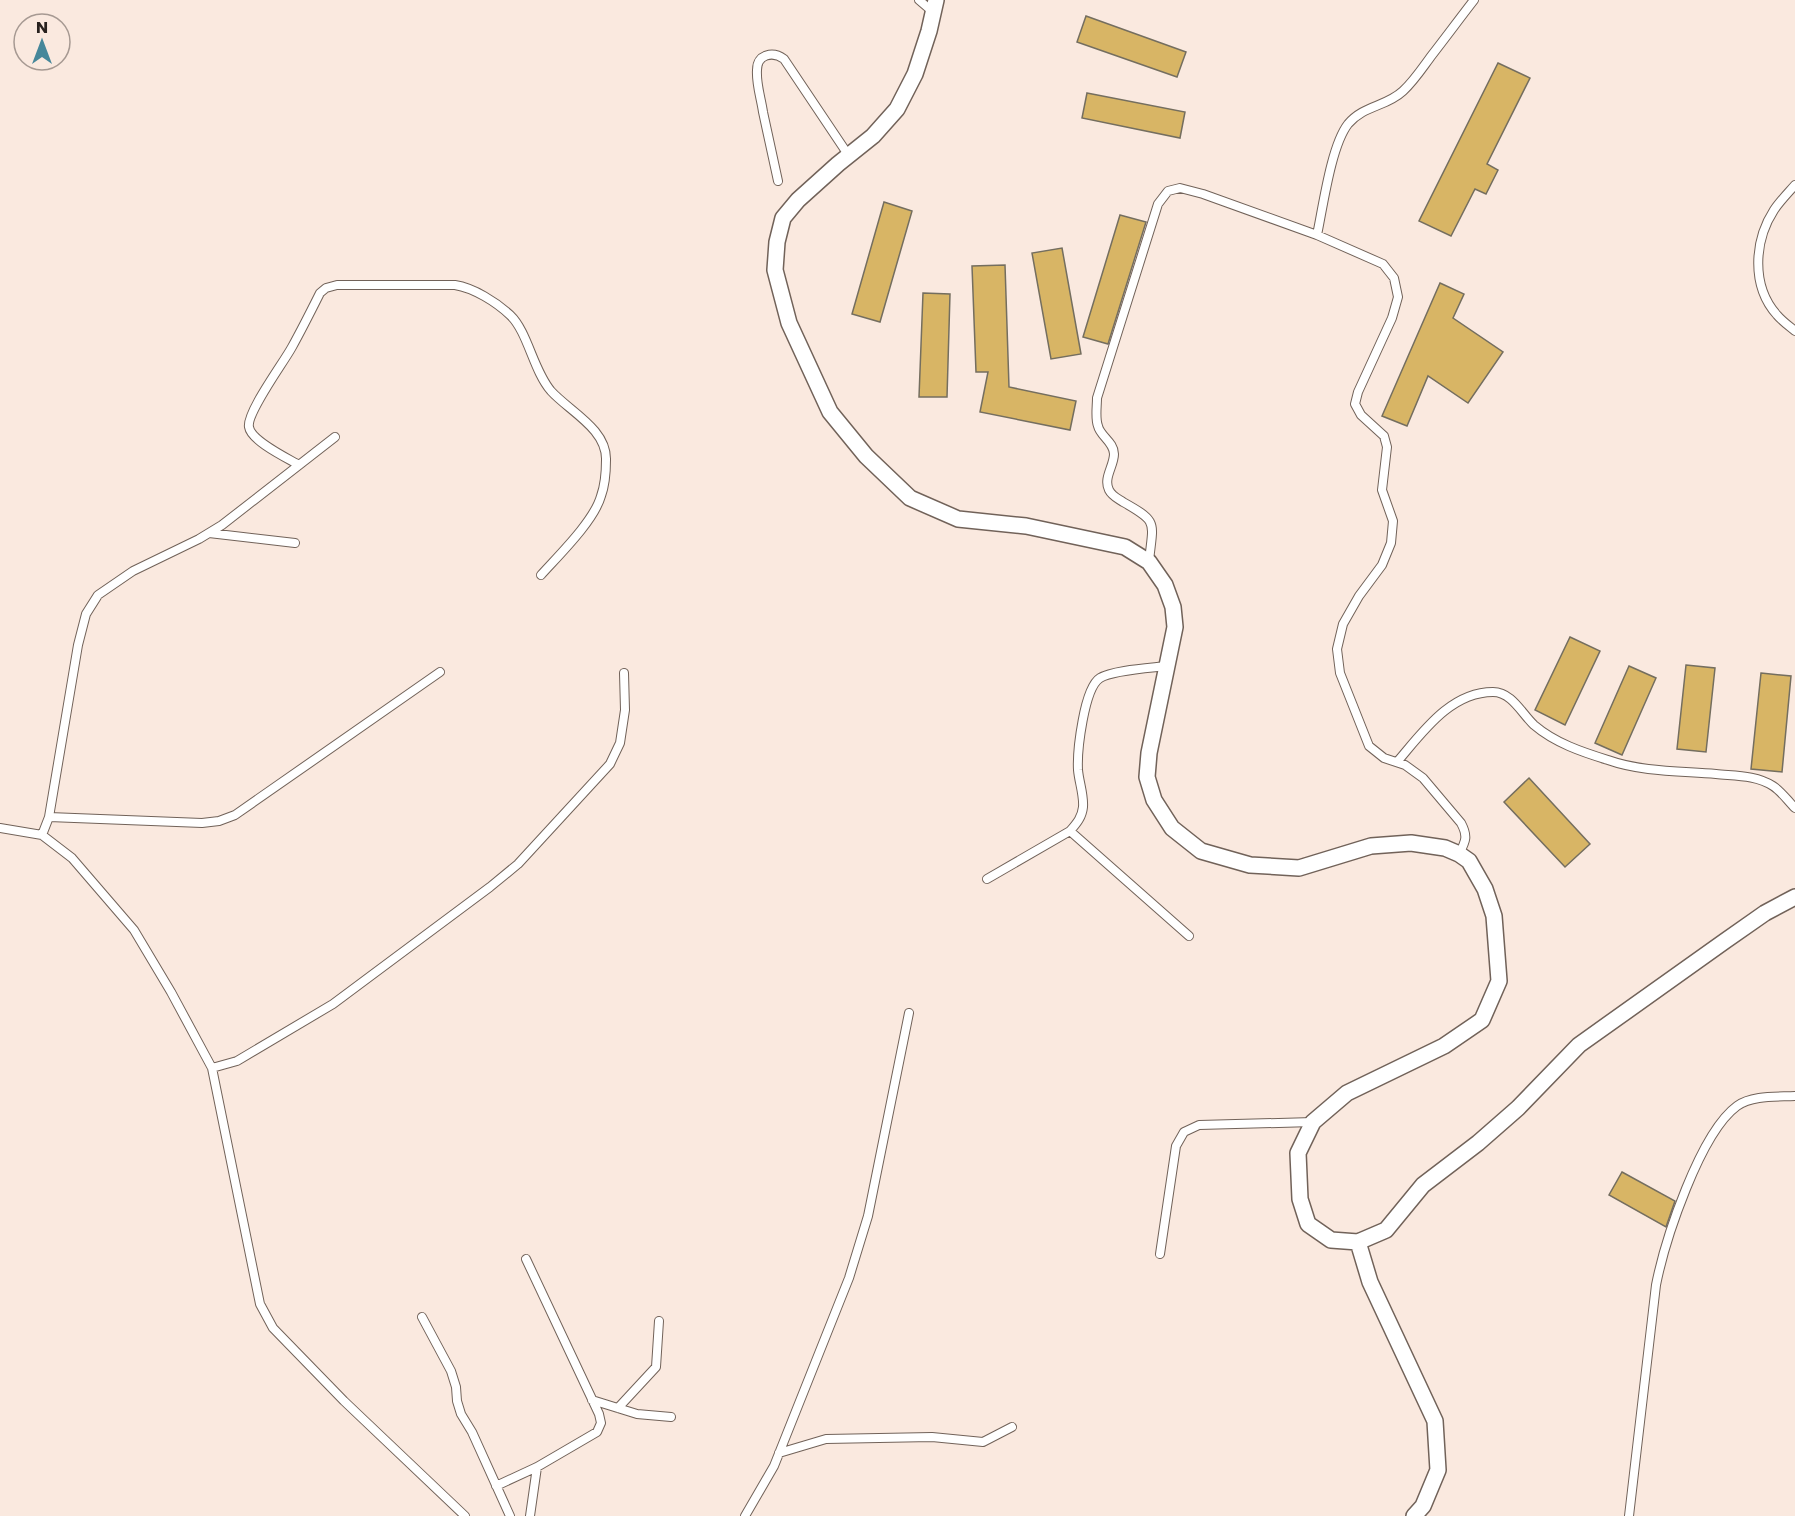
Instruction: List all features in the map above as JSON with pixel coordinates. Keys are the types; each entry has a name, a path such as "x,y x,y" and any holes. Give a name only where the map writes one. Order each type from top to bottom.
{"street":[{"path":"935,6 915,74 897,109 873,136 798,200 783,218 777,242 775,270 789,323 830,412 866,456 910,498 958,519 1026,526 1125,547 1149,562 1165,585 1173,607 1175,627 1149,753 1147,777 1154,800 1172,828 1201,851 1250,865 1299,868 1371,846 1411,843 1445,848 1469,861 1485,889 1494,916 1499,981 1482,1020 1444,1046 1347,1093 1313,1122 1298,1153 1300,1199 1308,1224 1331,1240 1358,1242 1386,1230 1423,1185 1478,1143 1518,1108 1579,1045 1725,941 1766,913 1795,897"},
{"path":"1358,1242 1370,1282 1435,1421 1438,1470 1423,1506 1414,1516"}],"lane":[{"path":"919,0 935,6"},
{"path":"1317,235 1339,140 1348,124 1365,110 1390,100 1403,91 1418,75 1474,0"},
{"path":"778,182 758,87 757,71 760,59 766,55 773,54 783,59 849,156"},
{"path":"1795,184 1774,211 1761,238 1757,267 1764,292 1776,315 1795,331"},
{"path":"1149,562 1153,530 1150,520 1144,513 1114,497 1108,489 1107,479 1114,454 1113,448 1098,428 1097,398 1158,204 1168,191 1180,188 1203,194 1317,235 1383,264 1394,279 1398,297 1392,318 1355,404 1361,415 1384,436 1387,447 1382,490 1393,521 1391,543 1382,566 1359,596 1343,624 1337,649 1340,673 1369,746 1384,758 1405,765 1423,778 1461,824 1466,832 1465,842 1459,854"},
{"path":"299,465 253,437 249,427 250,418 291,349 320,293 326,288 337,285 454,285 465,287 499,307 511,317 519,328 543,380 559,399 590,425 601,441 606,457 601,497 593,513 541,575"},
{"path":"42,835 49,817 78,645 86,614 98,596 133,571 209,533 242,511 335,437"},
{"path":"209,533 294,543"},
{"path":"987,879 1071,831 1079,820 1083,806 1078,769 1079,742 1090,692 1094,684 1101,677 1109,675 1167,666"},
{"path":"49,817 202,823 219,821 235,814 440,672"},
{"path":"212,1068 237,1061 333,1004 518,864 610,764 620,742 625,710 624,673"},
{"path":"1397,762 1440,714 1459,701 1480,693 1496,692 1509,697 1535,726 1569,747 1641,768 1755,778 1774,786 1795,808"},
{"path":"0,828 42,835 72,858 134,930 212,1068 260,1305 273,1328 328,1385 465,1516"},
{"path":"1071,831 1189,936"},
{"path":"745,1516 774,1466 849,1278 868,1216 909,1012"},
{"path":"1629,1516 1656,1285 1669,1236 1700,1156 1724,1119 1738,1105 1759,1098 1795,1096"},
{"path":"1160,1254 1176,1146 1184,1132 1199,1125 1313,1122"},
{"path":"496,1486 537,1467 597,1432 601,1424 599,1414 526,1259"},
{"path":"422,1317 451,1371 461,1414 472,1432 510,1516"},
{"path":"618,1408 656,1367 659,1321"},
{"path":"592,1400 649,1416 671,1417"},
{"path":"779,1453 826,1439 932,1437 983,1442 1012,1427"},
{"path":"530,1516 537,1467"}],"building":[{"path":"1086,16 1186,52 1177,77 1077,42"},
{"path":"1498,63 1530,78 1487,164 1498,170 1486,194 1475,189 1451,236 1419,221"},
{"path":"1087,93 1185,112 1180,138 1082,118"},
{"path":"884,202 912,211 880,322 852,314"},
{"path":"1120,215 1146,222 1108,344 1083,337"},
{"path":"1062,248 1081,354 1051,359 1032,253"},
{"path":"1005,265 1009,387 1076,401 1070,430 980,412 988,372 976,372 972,266"},
{"path":"1440,283 1464,294 1453,318 1503,352 1468,403 1428,376 1407,426 1382,416"},
{"path":"923,293 950,294 947,397 919,397"},
{"path":"1570,637 1600,651 1565,725 1535,710"},
{"path":"1686,665 1715,668 1706,752 1677,749"},
{"path":"1629,666 1656,678 1622,755 1595,743"},
{"path":"1761,673 1791,676 1782,772 1751,769"},
{"path":"1529,778 1590,844 1565,867 1504,802"},
{"path":"1622,1172 1675,1201 1666,1227 1609,1195"}]}
